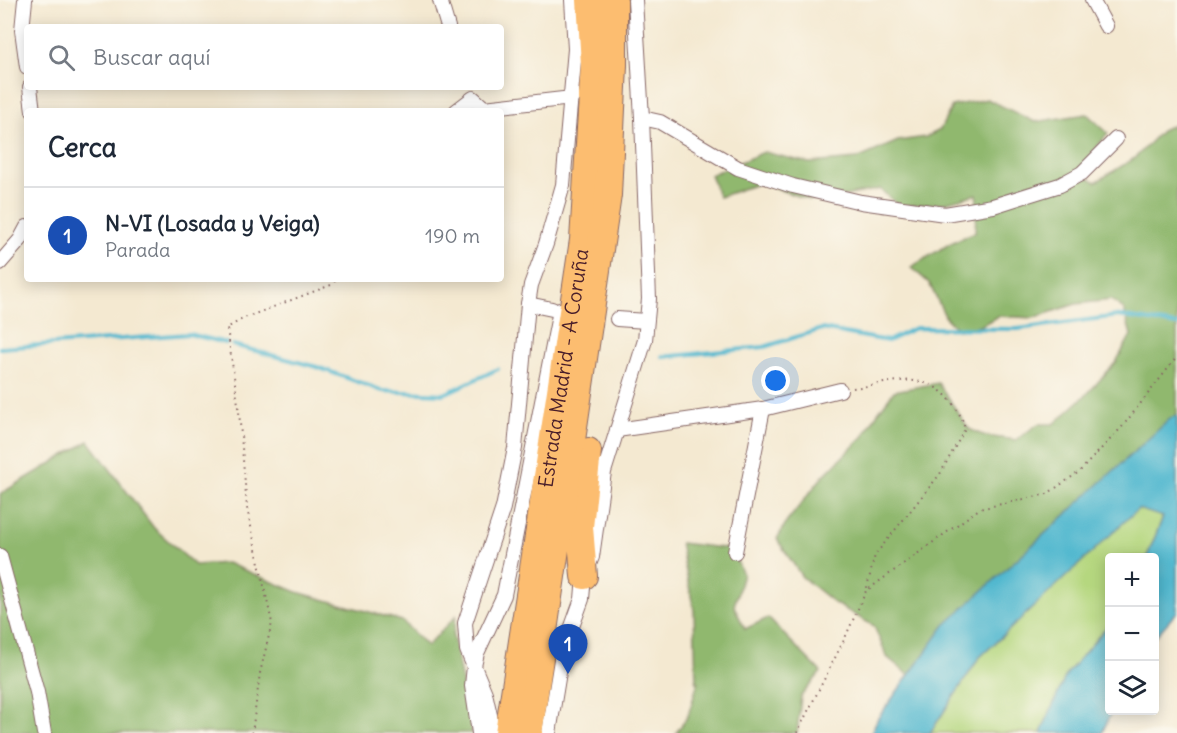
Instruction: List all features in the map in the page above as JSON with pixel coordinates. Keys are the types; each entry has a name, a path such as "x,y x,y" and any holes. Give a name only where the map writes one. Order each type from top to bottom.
{"highway":[{"name":"Estrada Madrid - A Coruña","path":"508,733 583,240 594,64 590,0"},
{"name":"Estrada Madrid - A Coruña","path":"529,733 608,195 615,0"},
{"path":"584,576 580,527 616,209 622,111 621,44 615,0"}],"street":[{"path":"24,45 22,30 25,0"},
{"path":"490,733 490,715 485,693 467,650 465,623 503,508 515,448 531,285 563,185 575,49 572,0"},
{"path":"549,733 562,654 582,599 584,576 592,557 604,472 645,340 649,299 635,0"},
{"path":"1092,0 1106,26"},
{"path":"438,1 447,24"},
{"path":"30,90 33,108"},
{"path":"458,108 471,92 483,108 572,98"},
{"path":"479,733 472,686 474,666 477,653 504,595 522,512 567,271 591,116"},
{"path":"642,118 660,122 738,168 793,186 861,202 945,214 993,206 1060,185 1082,172 1116,139"},
{"path":"0,263 24,233"},
{"path":"528,304 552,309"},
{"path":"617,319 646,321"},
{"path":"617,430 764,409 840,390"},
{"path":"735,552 764,409"},
{"path":"0,556 37,692 44,733"}],"path":[{"path":"252,733 260,673 272,623 247,508 239,411 227,328 244,318 334,282"},
{"path":"866,591 979,509 1047,494 1079,472 1122,427 1177,357"},
{"path":"797,733 866,591 875,555 940,474 965,429 962,418 946,395 927,382 903,380 840,390"}],"green space":[{"path":"987,99 1035,122 1087,114 1108,133 1078,172 1096,182 1135,158 1163,129 1177,124 1177,430 920,661 909,675 887,657 874,626 834,603 802,577 777,539 786,523 823,476 863,437 894,391 938,383 969,429 985,436 1016,440 1038,424 1054,424 1089,392 1116,362 1131,335 1124,309 1111,300 1076,304 1033,318 998,316 980,326 958,330 946,318 929,283 911,267 951,243 975,232 977,194 944,203 899,206 880,189 809,200 760,183 719,197 710,175 764,152 809,163 857,159 898,141 926,137 940,130 952,106"},
{"path":"89,441 154,528 195,565 227,563 297,592 402,621 427,646 456,616 453,636 472,733 0,733 0,494"},
{"path":"1138,508 1163,517 1149,553 1105,553 1105,629 1066,675 1041,733 930,733 979,658"},
{"path":"680,543 731,549 743,574 734,606 745,629 768,618 821,672 801,696 797,733 676,733 688,716 698,682 696,682 694,610"}],"water":[{"path":"1177,415 1177,612 1159,632 1159,553 1149,553 1163,517 1138,509 979,658 930,733 871,733 878,718 945,625 1171,418"},
{"path":"1105,629 1105,715 1110,715 1102,733 1041,733 1066,675"}],"waterway":[{"path":"662,357 764,347 822,329 888,341 915,328 1018,329 1118,316 1177,325"},
{"path":"0,348 189,334 226,343"},
{"path":"233,345 317,367 383,391 444,394 498,369"}],"place":[{"name":"N-VI (Losada y Veiga)","path":"568,674"}]}
